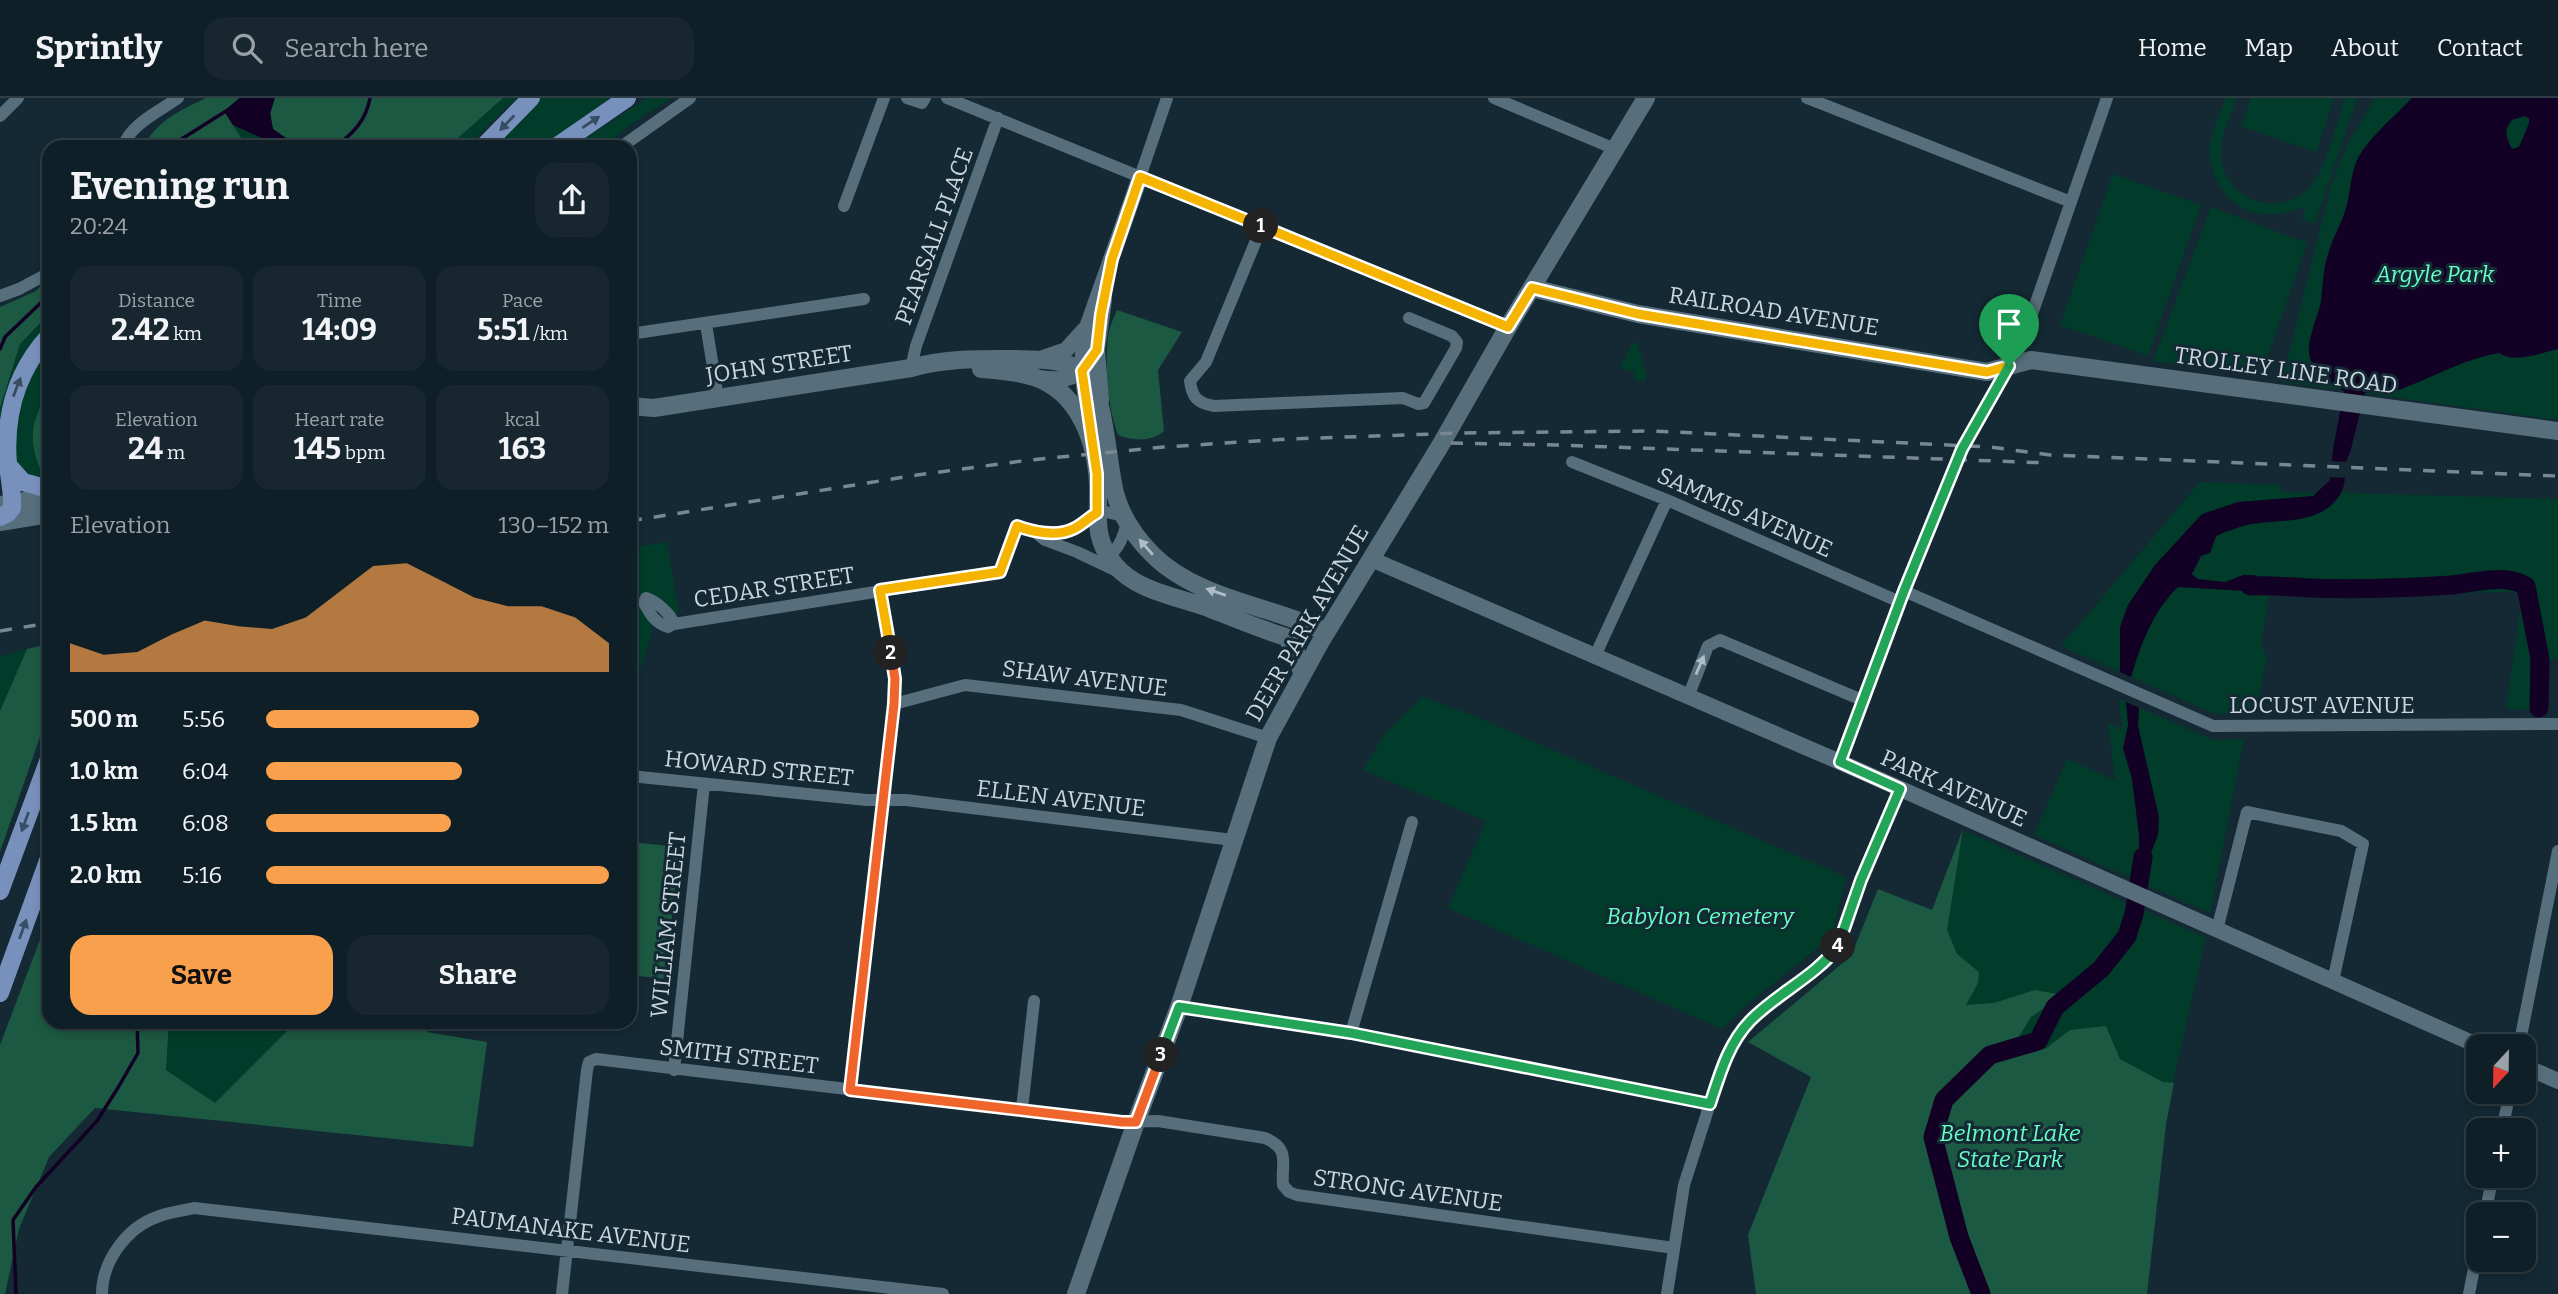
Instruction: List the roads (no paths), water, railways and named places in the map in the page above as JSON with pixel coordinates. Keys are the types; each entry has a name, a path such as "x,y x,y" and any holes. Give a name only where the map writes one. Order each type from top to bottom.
{"main road":[{"path":"490,140 531,98"},
{"path":"566,140 627,98"},
{"name":"DEER PARK AVENUE","path":"1076,1294 1179,1007 1268,738 1302,673 1646,98"},
{"name":"RAILROAD AVENUE","path":"1532,288 1638,314 1987,372 2009,366"},
{"path":"3,512 8,465 7,429 12,401 23,373 42,346"},
{"name":"TROLLEY LINE ROAD","path":"2009,366 2031,360 2558,431"},
{"name":"JOHN STREET","path":"637,407 654,408 911,368 1034,368 1068,364 1082,371"},
{"name":"JOHN STREET","path":"1034,368 1070,401 1091,440 1098,485 1097,513 1102,559"},
{"path":"1082,371 1093,384 1102,416 1112,480 1119,504 1143,544 1169,569 1202,586 1324,637"},
{"name":"JOHN STREET","path":"637,416 654,408"},
{"path":"8,465 23,482 42,487"},
{"path":"3,512 42,499"},
{"path":"3,512 42,514"},
{"path":"1102,559 1123,574 1149,587 1286,637 1296,652 1302,673"},
{"path":"1211,609 1239,613 1324,637"},
{"path":"0,891 42,777"},
{"path":"0,993 42,878"}],"street":[{"path":"0,116 18,98"},
{"path":"125,140 136,127 178,98"},
{"path":"631,140 690,98"},
{"path":"844,205 884,98"},
{"path":"907,98 922,103 925,98"},
{"path":"947,98 1508,327"},
{"path":"1091,440 1082,371 1086,328 1167,98"},
{"path":"1493,98 1615,149"},
{"path":"1807,98 1844,106 2071,202"},
{"path":"1840,762 1902,596 1962,449 2022,343 2108,98"},
{"name":"PEARSALL PLACE","path":"911,368 916,346 998,118"},
{"path":"1262,226 1206,362 1190,380 1194,398 1199,402 1214,406 1402,398 1418,404 1424,403 1457,342 1452,336 1409,318"},
{"path":"1102,416 1097,350 1112,259"},
{"path":"0,296 42,276"},
{"path":"637,333 864,299"},
{"path":"706,324 718,398"},
{"name":"JOHN STREET","path":"1034,368 1066,350 1086,328"},
{"path":"1082,371 1097,350"},
{"name":"SAMMIS AVENUE","path":"1572,462 1902,596"},
{"path":"1595,656 1667,500"},
{"path":"1109,512 1127,521 1123,538 1102,559 1045,540 1035,532 1072,530 1097,513 1109,512"},
{"name":"CEDAR STREET","path":"674,624 1000,572 1017,526 1035,532"},
{"name":"PARK AVENUE","path":"1371,559 1840,762 2466,1040"},
{"path":"850,1090 894,704 895,679 880,590"},
{"name":"LOCUST AVENUE","path":"1902,596 2213,726 2558,724"},
{"path":"1688,697 1708,646 1720,640 1862,700"},
{"name":"SHAW AVENUE","path":"894,704 965,685 1181,710 1268,738"},
{"name":"HOWARD STREET","path":"637,777 884,801"},
{"name":"WILLIAM STREET","path":"674,1070 704,784"},
{"path":"1667,1294 1684,1185 1730,1048 1751,1020 1828,960 1840,944 1861,880 1900,789"},
{"name":"ELLEN AVENUE","path":"884,801 906,800 1233,839"},
{"path":"2217,930 2248,812 2341,831 2363,844 2333,981"},
{"path":"1351,1033 1412,822"},
{"path":"2521,1034 2558,850"},
{"path":"1022,1109 1034,1001"},
{"path":"1179,1007 1351,1033 1710,1104"},
{"name":"SMITH STREET","path":"568,1251 589,1062 596,1059 1136,1122"},
{"path":"2536,1071 2558,1081"},
{"name":"STRONG AVENUE","path":"1136,1122 1158,1121 1265,1138 1276,1143 1282,1152 1283,1185 1289,1192 1297,1195 1674,1248"},
{"name":"PAUMANAKE AVENUE","path":"102,1294 109,1262 124,1239 139,1226 157,1217 194,1208 943,1294"},
{"path":"562,1294 568,1251"},
{"path":"2469,1294 2473,1272"}],"waterway":[{"path":"344,140 357,127 370,98"},
{"path":"180,140 226,111"},
{"path":"0,349 5,337 42,302"},
{"path":"2250,586 2362,589 2451,585 2499,579 2518,582 2526,586 2540,659 2539,708"},
{"path":"1981,1294 1959,1237 1933,1137 1944,1100 1990,1055 2038,1041 2055,1007 2101,969 2127,936 2134,914 2143,857"},
{"path":"16,1294 13,1220 36,1187 97,1121 138,1053 137,1029"}],"railway":[{"path":"637,520 917,475 1030,460 1288,439 1463,433 1653,431 1990,447 2050,455 2558,476"},
{"path":"1451,443 2049,463"},
{"path":"0,631 42,624"}],"park label":[{"name":"Argyle Park","path":"2435,274"},
{"name":"Babylon Cemetery","path":"1700,916"},
{"name":"Belmont Lake State Park","path":"2010,1146"}]}
